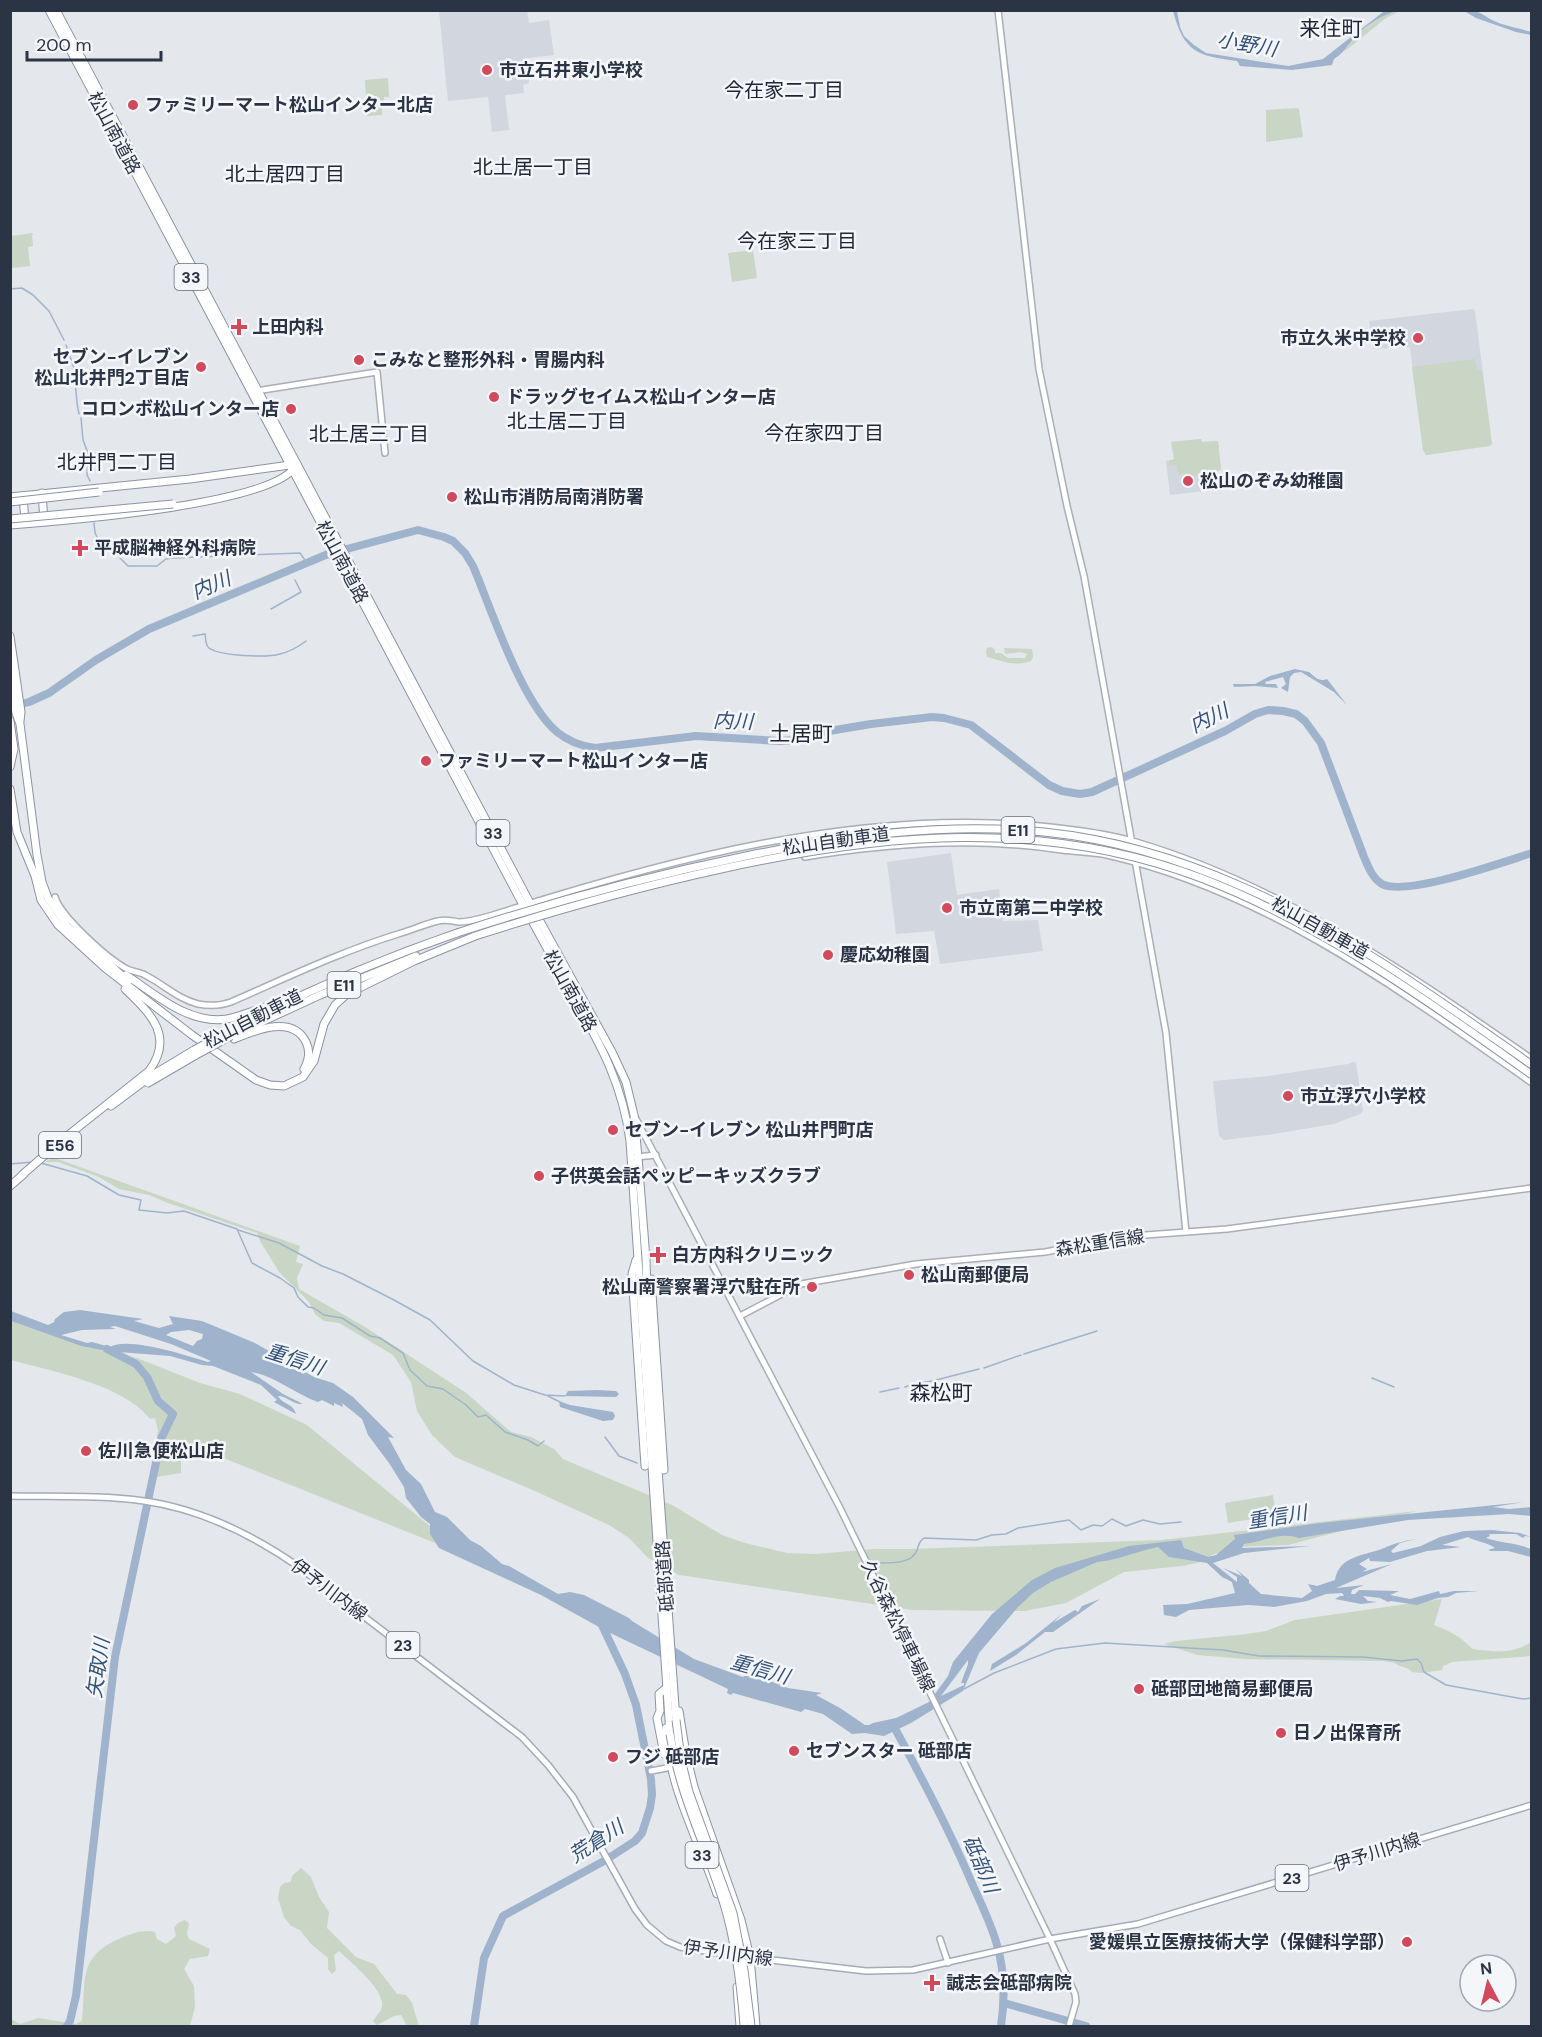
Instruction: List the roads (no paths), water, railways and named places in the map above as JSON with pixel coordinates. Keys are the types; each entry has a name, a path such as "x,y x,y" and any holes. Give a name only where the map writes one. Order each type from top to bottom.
{"highway":[{"name":"松山南道路","path":"49,10 254,391"},
{"name":"松山南道路","path":"56,10 293,466 342,554 612,1068 630,1116"},
{"path":"10,497 138,485 293,466"},
{"path":"10,525 190,504 262,487 284,476 293,466"},
{"path":"10,502 99,492 138,485"},
{"path":"42,494 45,521"},
{"path":"23,495 26,524"},
{"path":"10,519 190,504"},
{"path":"10,636 37,874 41,900 51,917 105,968 194,1032 258,1076 274,1081 290,1080 303,1070 308,1061 309,1052 306,1041 299,1033 287,1027 265,1028 231,1036 197,1052"},
{"path":"10,678 19,712"},
{"path":"10,722 14,749 10,767"},
{"path":"10,789 17,832 58,916 118,971 133,988 160,1035 160,1047 149,1071 111,1103"},
{"name":"松山自動車道","path":"111,1103 130,1093 154,1074 209,1045 340,986 538,908 673,871 810,843 904,831 969,829 1043,832 1113,843 1203,870 1279,904 1332,933 1381,963 1532,1065"},
{"name":"松山自動車道","path":"231,1036 295,997 356,970 594,900 747,863 833,848 904,839 969,837 1042,840 1075,844 1156,863 1200,878 1275,911 1376,969 1532,1075"},
{"path":"133,988 192,1035 256,1080 270,1085 284,1086 297,1081 308,1071 314,1061 324,1024 335,1005 347,994 459,939"},
{"path":"133,988 206,1019 226,1019 295,997"},
{"name":"E56","path":"10,1186 111,1103"},
{"name":"砥部道路","path":"630,1116 646,1259 645,1330 668,1687 689,1792 733,1913 744,1970 751,2026"},
{"name":"砥部道路","path":"634,1157 638,1256 645,1330 668,1687 666,1735 683,1794 723,1903 734,1941 742,2026"},
{"path":"638,1256 632,1274 645,1466"},
{"path":"646,1259 650,1274 664,1470"},
{"name":"33","path":"668,1687 662,1711 668,1764 715,1887 733,1955 742,2026"},
{"name":"33","path":"668,1687 693,1787 733,1894 750,1957 756,2026"}],"street":[{"path":"999,10 1039,369 1084,576 1166,1033 1186,1232"},
{"path":"254,391 377,372 385,453"},
{"path":"55,897 62,912 75,926 128,969 143,973 168,990 192,1002 207,1005 231,1002 350,950 441,920 472,921 590,885 712,855 855,829 928,823 991,822 1068,829 1133,841 1259,888 1325,922 1415,979 1532,1059"},
{"path":"806,857 856,849 951,842 1006,843 1087,851 1159,869 1218,891 1288,925 1363,969 1532,1083"},
{"path":"630,1116 656,1155 740,1316"},
{"path":"634,1157 656,1155"},
{"name":"森松重信線","path":"740,1316 801,1284 916,1264 1045,1252 1132,1236 1227,1228 1532,1188"},
{"name":"久谷森松停車場線","path":"740,1316 841,1510 1073,1988 1076,2002 1069,2026"},
{"name":"伊予川内線","path":"10,1496 155,1503 213,1520 251,1537 299,1567 522,1737 561,1779 635,1909 647,1925 659,1936 680,1947 878,1972 913,1970 1050,1939 1141,1923 1532,1805"},
{"path":"651,1771 668,1764"},
{"path":"939,1939 950,1963"}],"water":[{"path":"1173,11 1177,11 1184,36 1206,53 1288,66 1323,59 1383,12 1399,11 1385,15 1366,27 1334,59 1332,65 1292,70 1240,66 1237,61 1202,54 1188,44 1177,25"},
{"path":"1464,11 1480,13 1497,22 1531,32 1531,35 1476,18"},
{"path":"1295,669 1309,672 1319,679 1327,679 1347,705 1334,692 1301,672 1294,673 1290,677 1288,692 1281,688 1286,684 1283,677 1265,682 1276,684 1278,688 1234,687 1233,684 1255,684 1270,676"},
{"path":"80,1310 143,1319 134,1321 159,1328 173,1324 169,1316 202,1321 255,1343 314,1377 333,1383 353,1397 394,1438 388,1437 406,1470 421,1484 435,1512 447,1517 470,1540 502,1564 558,1594 570,1592 584,1595 629,1618 694,1659 743,1677 750,1673 788,1688 822,1693 816,1695 865,1725 896,1718 929,1702 948,1676 953,1662 992,1614 1032,1580 1055,1568 1129,1546 1181,1540 1184,1548 1208,1557 1216,1555 1235,1539 1234,1535 1320,1523 1524,1502 1493,1507 1509,1509 1531,1507 1531,1516 1509,1514 1408,1520 1299,1538 1278,1536 1244,1544 1242,1548 1310,1546 1244,1553 1213,1563 1237,1582 1237,1577 1223,1568 1242,1576 1236,1569 1261,1594 1302,1598 1312,1591 1308,1584 1317,1586 1335,1580 1337,1572 1347,1561 1396,1543 1412,1540 1400,1543 1391,1551 1393,1553 1421,1546 1440,1537 1464,1531 1492,1530 1520,1533 1531,1537 1523,1538 1516,1534 1489,1534 1490,1536 1486,1538 1531,1549 1531,1557 1508,1551 1491,1551 1488,1550 1495,1548 1468,1537 1442,1545 1461,1547 1427,1551 1390,1562 1370,1561 1369,1558 1359,1564 1367,1569 1362,1572 1392,1564 1336,1588 1364,1585 1352,1590 1351,1594 1359,1590 1399,1591 1390,1595 1410,1599 1439,1591 1440,1594 1454,1591 1478,1591 1456,1593 1417,1605 1388,1602 1380,1598 1363,1596 1368,1601 1377,1602 1361,1604 1335,1599 1344,1596 1342,1593 1326,1594 1307,1601 1274,1607 1248,1605 1189,1610 1176,1617 1164,1615 1163,1605 1187,1604 1235,1593 1232,1582 1222,1577 1207,1563 1169,1557 1158,1547 1097,1562 1051,1582 1033,1593 1018,1607 979,1653 963,1691 911,1723 884,1736 865,1733 852,1734 823,1714 805,1709 801,1712 733,1693 731,1695 727,1693 728,1689 608,1632 541,1595 439,1548 430,1534 430,1524 421,1517 406,1498 404,1487 368,1435 362,1419 342,1403 343,1407 334,1403 334,1406 322,1400 318,1402 268,1377 251,1372 283,1394 303,1404 278,1396 295,1410 296,1414 274,1402 277,1400 261,1385 213,1366 170,1356 106,1351 81,1346 11,1321 11,1311 48,1325 64,1312","holes":["115,1326 171,1344 211,1361 144,1345 119,1344 110,1347 61,1335 82,1330 116,1329 110,1327","189,1330 203,1334 202,1339 193,1346 166,1335 171,1332","968,1660 961,1683 964,1685 941,1696"]},
{"path":"568,1391 616,1391 619,1394 616,1397 565,1396"},
{"path":"559,1401 613,1412 615,1416 613,1420 603,1421 560,1407"},
{"path":"1100,1599 1053,1632 1045,1632 1016,1655 990,1671 992,1664 1026,1643 1062,1614 1053,1623 1075,1610 1078,1612 1082,1606"}],"waterway":[{"path":"10,289 22,288 33,295 49,311 64,340"},
{"path":"66,345 74,368 79,414"},
{"path":"81,418 83,440 88,453 87,475 90,481"},
{"path":"94,523 99,541 112,545 128,566 157,566 166,559 173,558 300,553 307,563"},
{"name":"内川","path":"10,707 49,693 96,660 149,629 328,554 418,530 453,541 465,553 473,566 509,654 531,699 557,732 585,746 595,748 696,736 794,740 817,733 871,724 932,717 944,718 971,725 1049,785 1062,791 1080,794 1092,792 1225,731 1255,714 1268,710 1283,711 1296,714 1305,721 1321,743 1367,864 1382,884 1394,887 1432,882 1532,853"},
{"path":"271,609 301,592 295,580"},
{"path":"193,636 205,634 209,648 244,656 280,654 306,641"},
{"path":"10,1164 33,1162"},
{"path":"41,1163 87,1176 119,1195 141,1200 139,1210 167,1213 184,1211 237,1229 252,1263 294,1288 298,1297 308,1307 324,1315 342,1318 370,1336 380,1338 403,1353 410,1370 427,1386 443,1389 466,1405 478,1417 486,1415 505,1432 538,1446 544,1441"},
{"path":"238,1230 279,1243 430,1320 473,1361 514,1385 545,1395 565,1396"},
{"path":"1024,1354 1097,1331"},
{"name":"矢取川","path":"67,2026 76,1996 115,1657 161,1439 173,1414 158,1401 147,1377 136,1364 107,1349"},
{"path":"984,1368 1021,1355"},
{"path":"936,1380 979,1369"},
{"path":"1372,1378 1394,1387"},
{"path":"915,1384 932,1381"},
{"path":"880,1392 899,1388"},
{"path":"548,1396 560,1402"},
{"path":"605,1437 619,1456 637,1463"},
{"path":"881,1563 911,1558 924,1538 976,1540 1006,1534 1018,1528 1069,1520 1081,1530 1093,1525 1102,1526 1112,1519 1126,1526 1143,1520 1160,1524 1181,1522"},
{"name":"荒倉川","path":"474,2026 484,1958 503,1916 604,1861 635,1841 642,1833 650,1808 651,1779 636,1705 625,1674 600,1621"},
{"path":"964,1689 994,1673 1056,1649 1105,1643 1223,1650 1259,1656 1363,1657 1402,1661 1417,1659 1424,1672 1446,1685 1523,1699 1532,1698"},
{"name":"砥部川","path":"893,1725 944,1821 992,1929 1003,1975 1004,1996 1001,2026"},
{"path":"1004,2003 1086,2026"}],"place":[{"name":"市立石井東小学校","path":"487,70"},
{"name":"ファミリーマート松山インター北店","path":"133,105"},
{"name":"上田内科","path":"239,327"},
{"name":"市立久米中学校","path":"1418,338"},
{"name":"こみなと整形外科・胃腸内科","path":"359,360"},
{"name":"セブン-イレブン 松山北井門2丁目店","path":"201,367"},
{"name":"ドラッグセイムス松山インター店","path":"494,397"},
{"name":"コロンボ松山インター店","path":"291,409"},
{"name":"松山のぞみ幼稚園","path":"1188,481"},
{"name":"松山市消防局南消防署","path":"452,497"},
{"name":"平成脳神経外科病院","path":"80,548"},
{"name":"ファミリーマート松山インター店","path":"426,761"},
{"name":"市立南第二中学校","path":"947,908"},
{"name":"慶応幼稚園","path":"828,955"},
{"name":"市立浮穴小学校","path":"1288,1096"},
{"name":"セブン-イレブン 松山井門町店","path":"613,1130"},
{"name":"子供英会話ペッピーキッズクラブ","path":"539,1176"},
{"name":"白方内科クリニック","path":"658,1255"},
{"name":"松山南郵便局","path":"909,1275"},
{"name":"松山南警察署浮穴駐在所","path":"812,1287"},
{"name":"佐川急便松山店","path":"86,1451"},
{"name":"砥部団地簡易郵便局","path":"1139,1689"},
{"name":"日ノ出保育所","path":"1281,1733"},
{"name":"セブンスター 砥部店","path":"794,1751"},
{"name":"フジ 砥部店","path":"613,1757"},
{"name":"愛媛県立医療技術大学（保健科学部）","path":"1407,1942"},
{"name":"誠志会砥部病院","path":"932,1983"}],"district":[{"name":"来住町","path":"1331,29"},
{"name":"今在家二丁目","path":"784,90"},
{"name":"北土居一丁目","path":"533,167"},
{"name":"北土居四丁目","path":"285,174"},
{"name":"今在家三丁目","path":"797,241"},
{"name":"北土居二丁目","path":"567,421"},
{"name":"今在家四丁目","path":"824,433"},
{"name":"北土居三丁目","path":"369,434"},
{"name":"北井門二丁目","path":"117,462"},
{"name":"土居町","path":"801,734"},
{"name":"森松町","path":"941,1393"}],"water label":[{"name":"小野川","path":"1247,44"},
{"name":"重信川","path":"295,1359"},
{"name":"重信川","path":"1277,1517"},
{"name":"重信川","path":"760,1669"}]}
